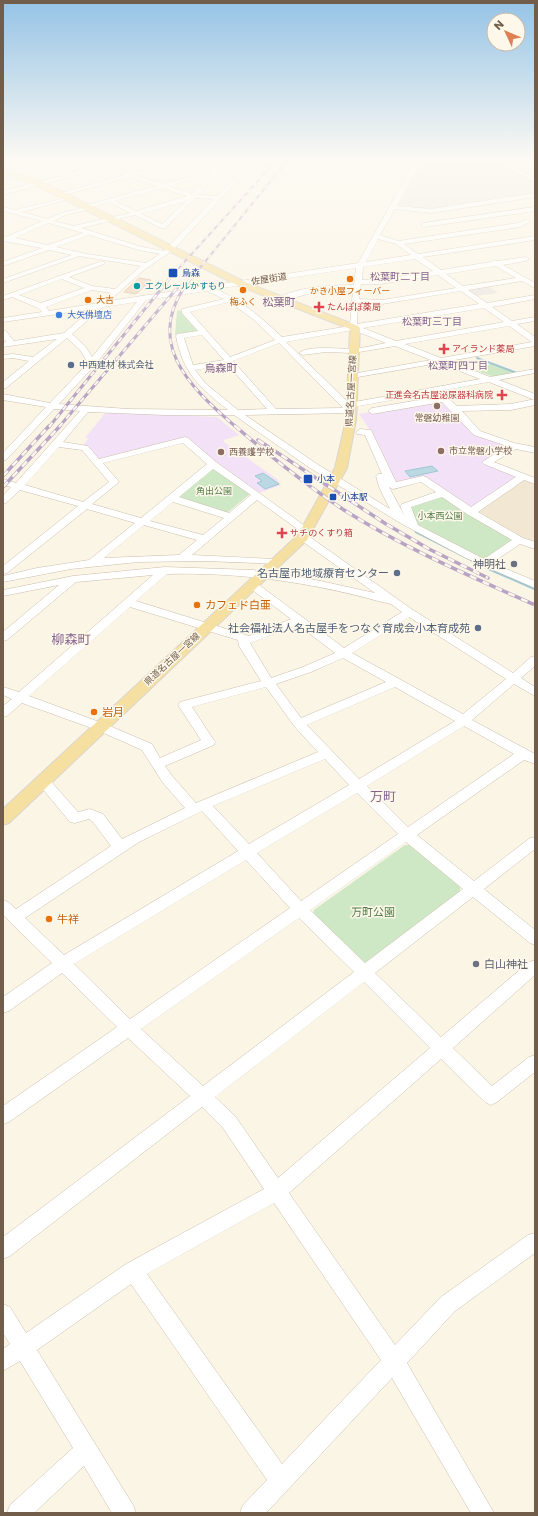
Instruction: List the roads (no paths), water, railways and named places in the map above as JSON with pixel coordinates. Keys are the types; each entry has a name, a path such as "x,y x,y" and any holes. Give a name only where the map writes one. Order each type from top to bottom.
{"main road":[{"path":"134,232 168,251 242,284 355,328"},
{"name":"県道名古屋一宮線","path":"3,819 305,534 341,468 352,408 355,328"}],"street":[{"path":"4,241 24,232"},
{"path":"84,232 126,245 168,251"},
{"path":"3,386 66,335 144,267 168,251 185,232"},
{"path":"379,232 360,266 353,324 355,328 535,397"},
{"path":"417,240 421,232"},
{"path":"398,244 477,232"},
{"path":"3,264 88,233"},
{"path":"469,233 490,250 496,264 528,280 535,286"},
{"path":"377,236 398,244 535,340"},
{"name":"佐屋街道","path":"3,320 416,257 490,250 535,238"},
{"path":"4,241 47,249 102,263 144,267"},
{"path":"96,257 126,245"},
{"path":"3,281 75,256 96,257 144,267"},
{"path":"282,299 304,291 380,282 526,259"},
{"path":"3,298 102,263"},
{"path":"62,277 91,288 116,291"},
{"path":"355,301 382,302 528,280"},
{"path":"217,287 244,302 352,408 361,413 443,399"},
{"path":"41,306 91,288"},
{"path":"208,289 232,299 303,353 352,408 360,432 384,487 401,520"},
{"path":"3,291 41,306 47,314"},
{"path":"190,368 229,361 284,340 535,297"},
{"path":"4,455 92,363 143,299"},
{"path":"232,299 185,311 274,412"},
{"path":"303,353 326,350 353,351 535,320"},
{"path":"203,332 180,336 183,353 198,380 236,413 335,480 374,502 401,520 535,585"},
{"path":"3,333 12,344"},
{"path":"3,345 66,335 83,349 92,363"},
{"path":"352,376 535,344"},
{"path":"3,357 13,356 35,360"},
{"path":"3,397 52,406 86,409 236,413 274,412 352,408 434,390 535,371"},
{"path":"434,390 455,409 477,433 512,445 535,450"},
{"path":"455,409 511,407 535,402"},
{"path":"3,501 19,486 57,444 86,409"},
{"path":"360,432 368,432 393,486 423,479 472,512 519,540 535,546"},
{"path":"97,462 185,440 213,464 257,495 305,534 395,602 512,679 535,692"},
{"path":"5,567 114,482 85,448 57,444"},
{"path":"516,445 487,462 535,481"},
{"path":"3,638 213,464"},
{"path":"472,512 523,476"},
{"path":"3,482 204,539"},
{"path":"374,502 384,487"},
{"path":"413,525 405,506 444,493"},
{"path":"3,713 163,571 257,495"},
{"path":"172,498 231,517"},
{"path":"485,562 519,540"},
{"path":"3,579 28,573 93,562 123,559 181,557 274,562"},
{"path":"3,593 38,584 130,572 217,571 256,579 339,587 395,602"},
{"path":"3,1116 408,835 529,757 343,653 299,620 256,579"},
{"path":"127,602 250,640 299,620"},
{"path":"157,764 209,742 184,705 268,682 312,667 343,653 409,612"},
{"path":"243,638 245,646 268,682 299,724 358,786 408,835 535,939"},
{"path":"3,1006 64,963 358,786 463,720 535,660"},
{"path":"299,724 395,683"},
{"path":"3,691 100,727 147,747 168,780 247,852 300,909 491,1097 535,1062"},
{"path":"327,754 199,807 120,846 9,912 229,1122 394,1361 479,1511"},
{"path":"43,781 75,818 90,814 98,818 120,846"},
{"path":"3,1249 363,972 535,842"},
{"path":"3,1361 24,1348 133,1271 276,1192 535,966"},
{"path":"251,1513 448,1304 535,1242"},
{"path":"133,1271 281,1482"},
{"path":"3,1314 125,1513"},
{"path":"18,1513 86,1450"}],"water":[{"path":"432,466 438,471 410,477 405,471"},
{"path":"263,473 279,484 265,489 257,483 262,481 255,476"}],"waterway":[{"path":"477,358 517,373"},
{"path":"416,532 489,569 535,589"}],"railway":[{"path":"169,279 212,232"},
{"path":"191,279 229,232"},
{"path":"49,427 170,278"},
{"path":"191,278 177,301 170,322 171,342 177,360 187,378 202,395 236,427"},
{"path":"59,427 178,287"},
{"path":"3,476 49,426"},
{"path":"3,487 60,426"},
{"path":"235,426 302,480 344,510 367,524 438,561 535,605"},
{"path":"258,440 386,524 429,549 488,578"}],"place":[{"name":"烏森","path":"173,273"},
{"name":"かき小屋フィーバー","path":"350,279"},
{"name":"エクレールかすもり","path":"137,286"},
{"name":"梅ふく","path":"243,290"},
{"name":"大吉","path":"88,300"},
{"name":"たんぽぽ薬局","path":"319,307"},
{"name":"大矢佛壇店","path":"59,315"},
{"name":"アイランド薬局","path":"444,349"},
{"name":"中西建材 株式会社","path":"71,365"},
{"name":"正進会名古屋泌尿器科病院","path":"502,395"},
{"name":"常磐幼稚園","path":"437,406"},
{"name":"市立常磐小学校","path":"441,451"},
{"name":"西養護学校","path":"221,452"},
{"name":"小本","path":"308,479"},
{"name":"小本駅","path":"333,497"},
{"name":"サチのくすり箱","path":"282,533"},
{"name":"神明社","path":"514,564"},
{"name":"名古屋市地域療育センター","path":"397,573"},
{"name":"カフェド白亜","path":"197,605"},
{"name":"社会福祉法人名古屋手をつなぐ育成会小本育成苑","path":"478,628"},
{"name":"岩月","path":"94,712"},
{"name":"牛祥","path":"49,919"},
{"name":"白山神社","path":"476,964"}],"district":[{"name":"松葉町二丁目","path":"400,276"},
{"name":"松葉町","path":"279,302"},
{"name":"松葉町三丁目","path":"432,321"},
{"name":"松葉町四丁目","path":"458,365"},
{"name":"烏森町","path":"221,368"},
{"name":"柳森町","path":"71,639"},
{"name":"万町","path":"383,796"}],"park label":[{"name":"角出公園","path":"214,491"},
{"name":"小本西公園","path":"440,516"},
{"name":"万町公園","path":"373,912"}]}
